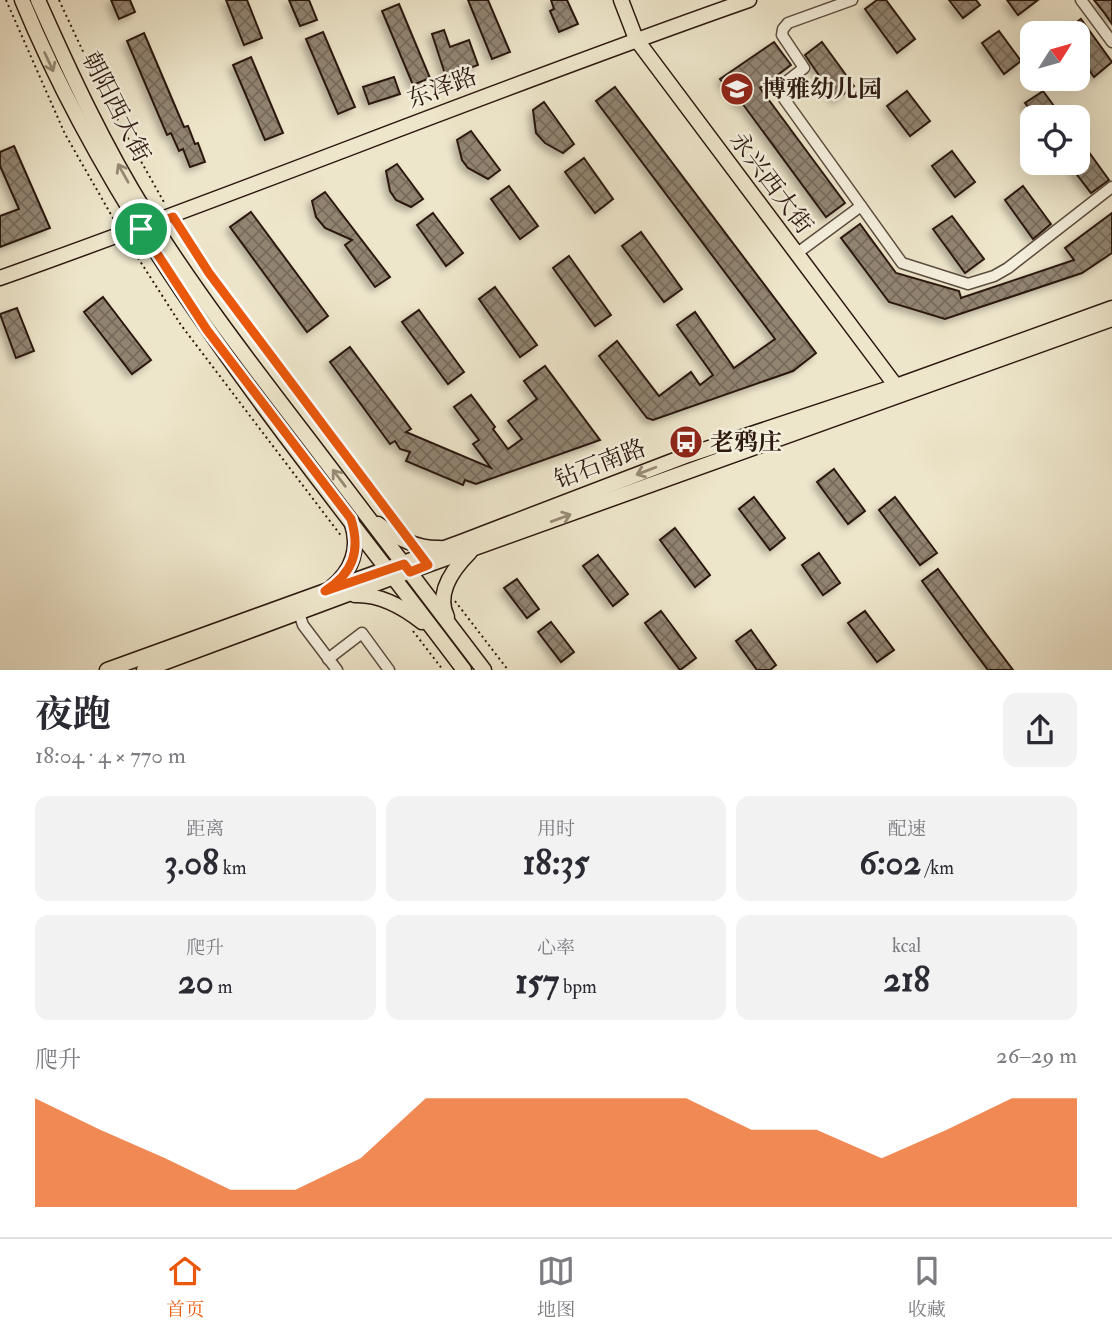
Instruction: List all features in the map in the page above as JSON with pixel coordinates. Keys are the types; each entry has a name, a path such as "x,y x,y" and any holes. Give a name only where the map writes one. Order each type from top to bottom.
{"main road":[{"name":"朝阳西大街","path":"22,0 63,93 147,226 207,330 464,670"},
{"name":"朝阳西大街","path":"38,0 147,226 484,670"},
{"name":"永兴西大街","path":"621,0 636,39 896,386"},
{"name":"东泽路","path":"0,278 173,217 636,39 749,0"},
{"name":"钻石南路","path":"407,568 448,547 688,455 896,386 1112,308"},
{"name":"钻石南路","path":"107,670 325,591 473,549 1112,319"},
{"path":"364,512 383,528 410,542 431,548 448,547"},
{"path":"325,591 341,578 355,554 355,534 351,519"},
{"path":"452,627 444,611 445,588 453,570 473,549"},
{"name":"钻石南路","path":"144,670 343,596 391,573"},
{"path":"343,596 380,597 410,613 440,638"}],"street":[{"path":"852,0 793,20 783,29 782,36 804,68 777,89 902,263 968,284 994,276 1112,187"},
{"path":"1081,0 1112,42"},
{"path":"796,254 861,206"},
{"path":"299,612 303,625 337,670"},
{"path":"328,659 362,634 389,670"}],"path":[{"path":"59,0 100,88 173,217 209,273 396,524"},
{"path":"445,588 508,670"}],"building":[{"path":"111,0 130,0 135,12 119,19"},
{"path":"226,0 247,0 262,38 244,45"},
{"path":"289,0 309,0 317,20 300,26"},
{"path":"468,0 488,0 510,52 492,59"},
{"path":"551,0 567,0 578,24 559,32 550,11 554,9"},
{"path":"877,0 886,0 915,39 897,53 865,9"},
{"path":"949,0 976,0 980,5 963,18"},
{"path":"1007,0 1038,0 1018,15"},
{"path":"1094,0 1112,0 1112,24 1103,11"},
{"path":"399,4 430,78 413,85 382,11"},
{"path":"444,30 450,47 469,40 478,65 446,77 432,34"},
{"path":"999,31 1020,62 1004,74 982,43"},
{"path":"1090,31 1112,62 1094,77 1090,71"},
{"path":"323,32 355,107 338,114 306,39"},
{"path":"144,33 184,127 188,126 205,162 190,167 183,149 179,151 171,133 167,135 127,41"},
{"path":"774,42 791,65 760,88 845,203 826,217 742,103 739,105 720,79"},
{"path":"822,42 854,86 836,100 805,55"},
{"path":"251,57 283,133 265,140 233,65"},
{"path":"394,77 400,94 369,104 363,87"},
{"path":"615,87 816,353 793,371 653,420 647,418 599,356 617,341 659,396 691,372 700,385 713,375 677,325 695,312 734,368 775,339 596,101"},
{"path":"907,91 930,121 910,136 887,106"},
{"path":"1043,91 1053,105 1027,105 1025,103"},
{"path":"544,102 574,144 563,153 545,143 536,133 533,110"},
{"path":"471,131 500,170 488,179 468,168 462,160 457,140"},
{"path":"14,146 50,228 0,247 0,216 19,209 0,166 0,152"},
{"path":"952,151 975,182 955,197 932,166"},
{"path":"1090,154 1109,180 1091,193 1077,175 1090,175"},
{"path":"584,158 613,199 595,213 565,172"},
{"path":"397,164 423,199 411,207 396,200 390,191 386,171"},
{"path":"509,186 538,226 520,239 491,199"},
{"path":"1023,186 1051,224 1033,239 1005,200"},
{"path":"325,192 390,277 375,287 345,245 352,240 325,228 316,217 312,201"},
{"path":"251,212 328,316 307,332 230,227"},
{"path":"433,213 463,253 446,266 417,225"},
{"path":"1112,213 1112,253 1082,273 945,319 889,302 841,238 860,224 896,273 959,291 961,298 1074,260 1065,248"},
{"path":"952,216 984,259 965,273 933,229"},
{"path":"641,232 682,289 664,302 622,246"},
{"path":"569,256 611,315 595,326 553,268"},
{"path":"495,287 537,345 520,357 479,299"},
{"path":"103,297 151,360 132,374 84,312"},
{"path":"17,308 34,351 16,358 0,314"},
{"path":"419,310 464,372 448,384 402,322"},
{"path":"350,347 411,429 406,432 491,468 473,444 479,440 454,407 471,395 508,449 522,439 508,421 537,399 524,381 545,366 600,440 476,484 465,480 463,485 406,461 410,452 400,449 395,441 390,444 330,362"},
{"path":"834,469 865,511 848,524 817,482"},
{"path":"754,497 785,538 770,550 739,509"},
{"path":"895,497 937,553 920,565 879,510"},
{"path":"675,528 710,575 695,587 660,540"},
{"path":"819,553 840,583 823,595 802,565"},
{"path":"598,555 628,594 613,606 583,566"},
{"path":"938,569 1013,670 988,670 963,637 922,581"},
{"path":"517,579 539,609 527,618 504,588"},
{"path":"661,611 696,658 680,670 645,623"},
{"path":"865,611 894,650 877,662 848,623"},
{"path":"551,622 574,652 561,662 538,632"},
{"path":"751,630 776,665 770,670 757,670 736,641"}],"place":[{"name":"博雅幼儿园","path":"737,89"},
{"name":"老鸦庄","path":"686,442"}],"route":[{"path":"173,217 209,273 428,565 410,572 404,564 325,591 341,578 355,554 355,534 351,519 207,330 141,229 173,217"}]}
